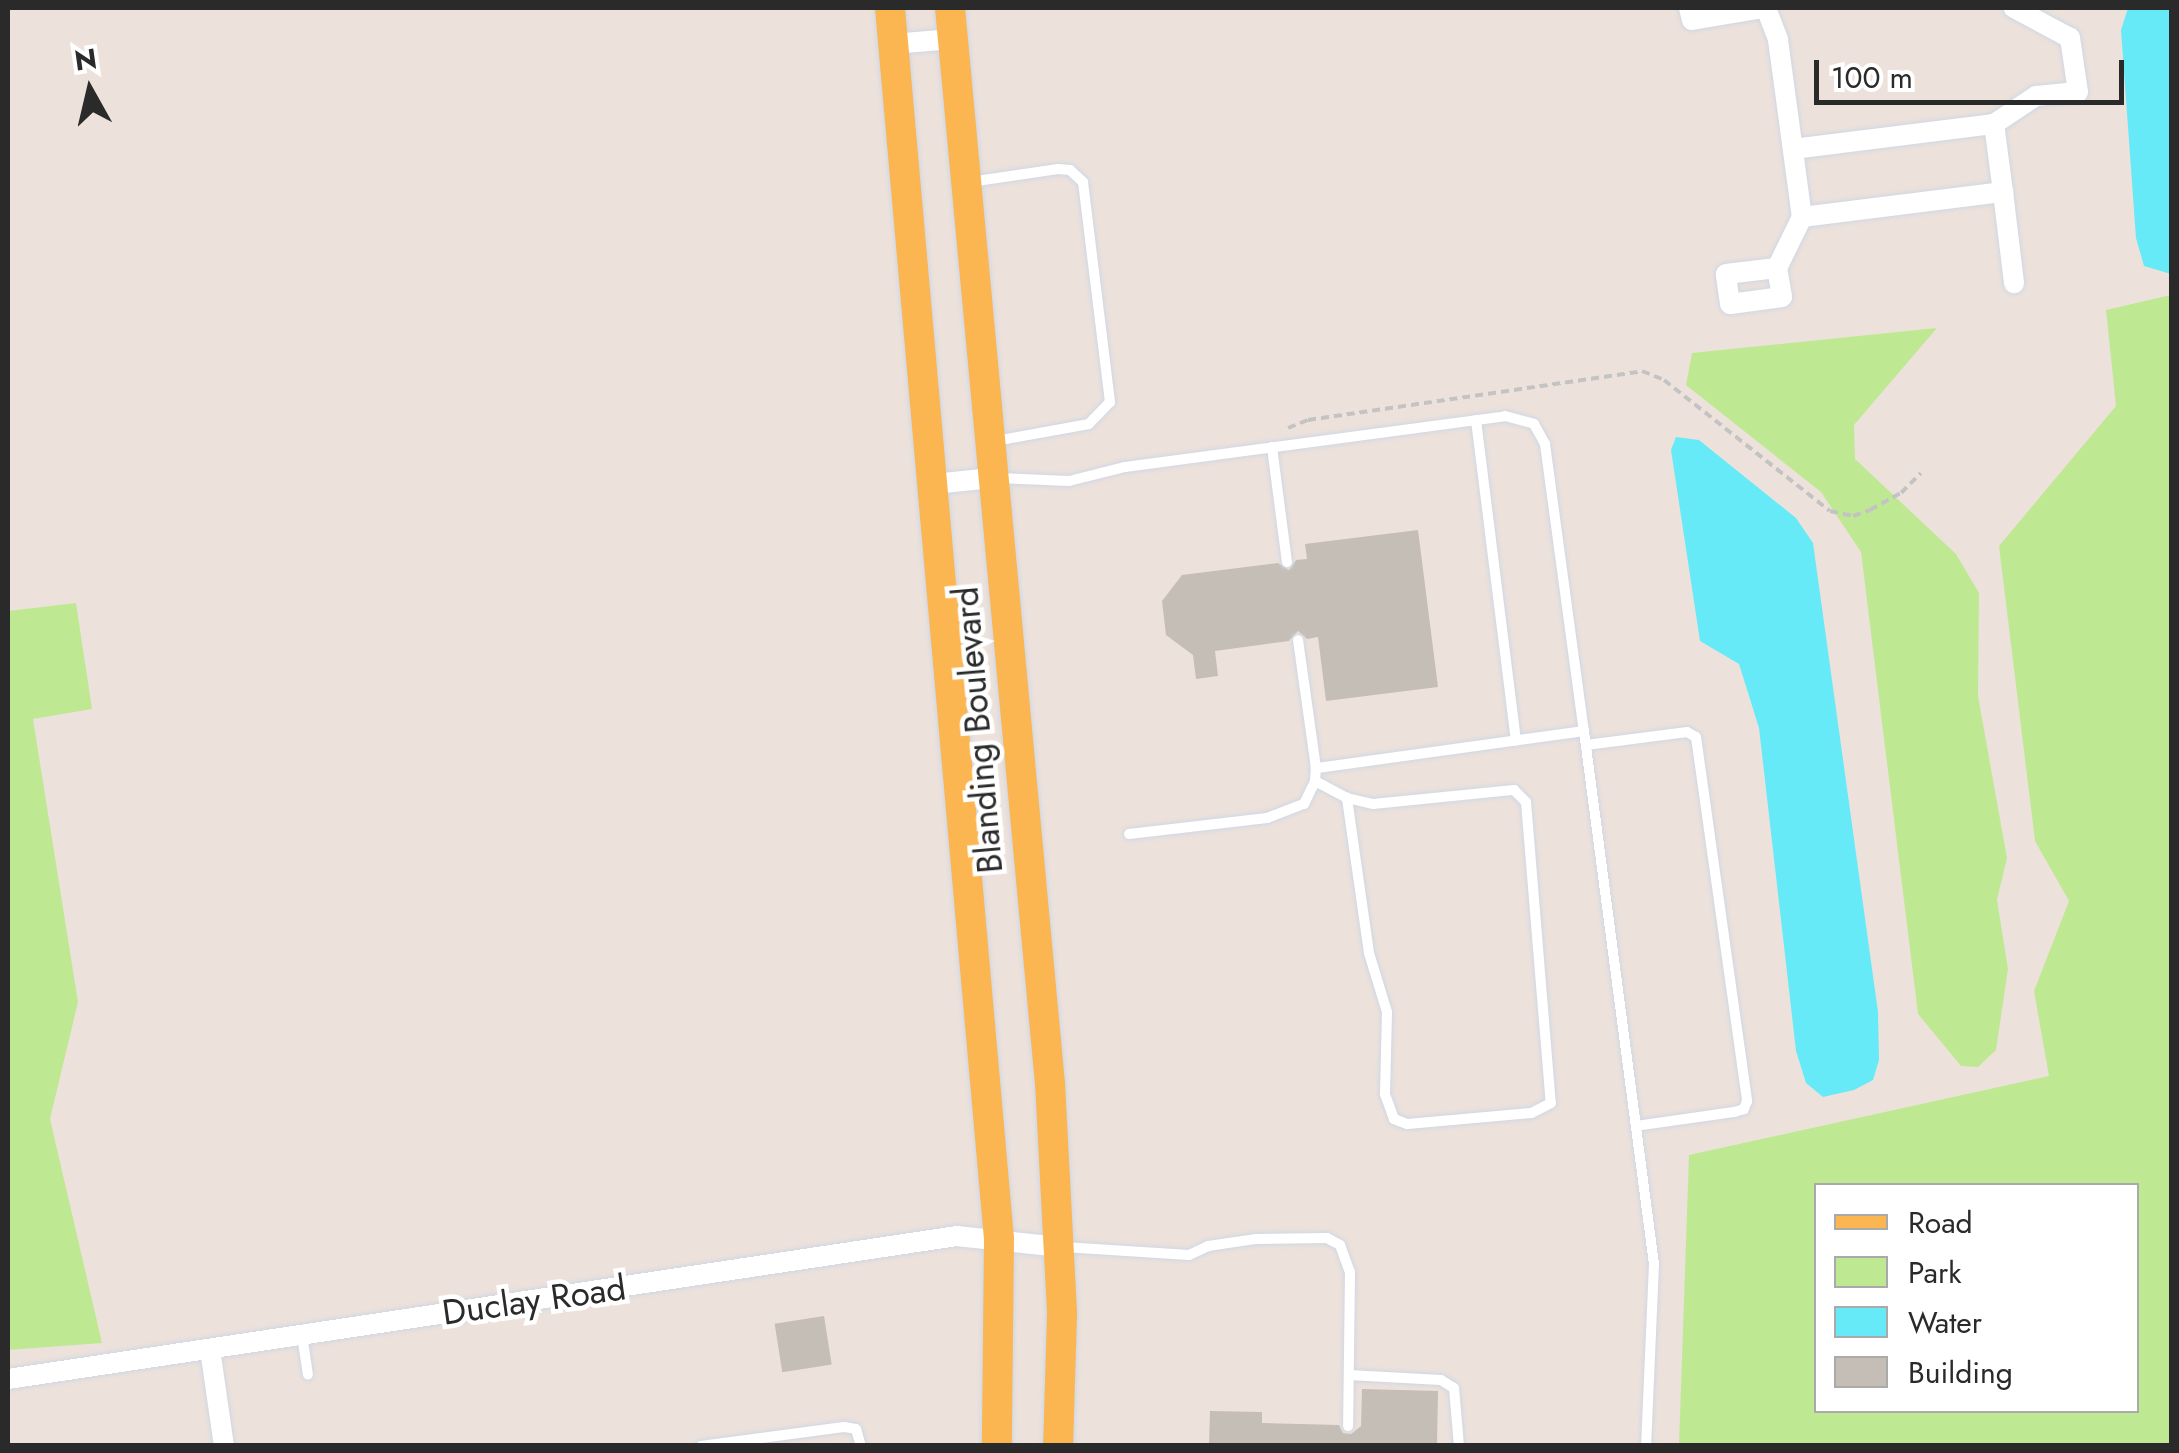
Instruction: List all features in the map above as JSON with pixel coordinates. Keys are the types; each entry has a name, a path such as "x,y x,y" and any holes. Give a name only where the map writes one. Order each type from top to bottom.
{"main road":[{"name":"Blanding Boulevard","path":"890,8 999,1240 996,1446"},
{"name":"Blanding Boulevard","path":"950,8 1050,1082 1060,1247 1058,1446"}],"street":[{"path":"1689,8 1692,20 1764,8 1778,40 1802,218 1777,268"},
{"path":"1793,149 1994,124 2036,96 2078,92 2070,38 2014,8"},
{"path":"893,44 952,39"},
{"path":"1994,124 2014,282"},
{"path":"1802,218 2003,192"},
{"path":"934,484 992,478"},
{"name":"Duclay Road","path":"8,1378 958,1236 1060,1247"},
{"path":"210,1348 224,1446"}],"lane":[{"path":"966,183 1058,169 1070,170 1083,182 1110,402 1098,419 1080,427 989,442"},
{"path":"992,478 1069,481 1100,470 1476,420 1526,418 1540,431 1545,444 1654,1264 1646,1446"},
{"path":"1476,420 1516,741"},
{"path":"1272,447 1287,562"},
{"path":"1129,834 1279,815 1304,804 1315,781 1316,768 1298,640"},
{"path":"1316,768 1584,730"},
{"path":"1586,745 1687,732 1696,738 1747,1100 1744,1109 1734,1112 1636,1126"},
{"path":"1315,781 1347,798 1373,804 1514,790 1526,802 1551,1103 1531,1113 1407,1124 1394,1119 1385,1094 1387,1012 1369,953 1347,798"},
{"path":"1060,1247 1188,1256 1232,1242 1327,1238 1340,1245 1348,1258 1348,1426"},
{"path":"302,1335 308,1375"},
{"path":"1349,1375 1441,1380 1454,1388 1459,1446"},
{"path":"701,1446 844,1426 858,1431 861,1446"}],"path":[{"path":"1272,447 1286,429 1308,420 1642,371 1664,380 1830,511 1853,516 1870,510 1900,493 1921,474"}],"green space":[{"path":"2171,295 2171,1445 1679,1445 1689,1155 2049,1076 2034,991 2069,901 2035,841 1999,546 2116,406 2106,310"},
{"path":"1937,328 1854,425 1855,459 1956,554 1979,593 1978,696 2007,858 1997,900 2008,969 1996,1050 1978,1067 1961,1066 1918,1014 1861,552 1821,492 1686,385 1692,353"},
{"path":"76,603 92,709 33,719 78,1002 50,1119 102,1343 8,1350 8,611"}],"water":[{"path":"2128,8 2171,8 2171,274 2144,266 2136,238 2121,30"},
{"path":"1676,437 1699,440 1796,518 1813,543 1878,1012 1879,1060 1873,1080 1854,1090 1823,1097 1806,1083 1796,1051 1759,728 1739,664 1700,641 1671,450"}],"building":[{"path":"1418,530 1438,687 1326,701 1318,637 1307,639 1298,631 1289,641 1215,651 1218,676 1196,679 1193,655 1166,635 1162,601 1182,575 1278,563 1289,570 1296,560 1307,559 1305,544"},
{"path":"824,1316 832,1364 782,1372 775,1324"},
{"path":"1362,1389 1438,1391 1437,1446 1209,1446 1210,1411 1262,1412 1262,1423 1339,1425 1343,1433 1351,1434 1361,1426"}]}
